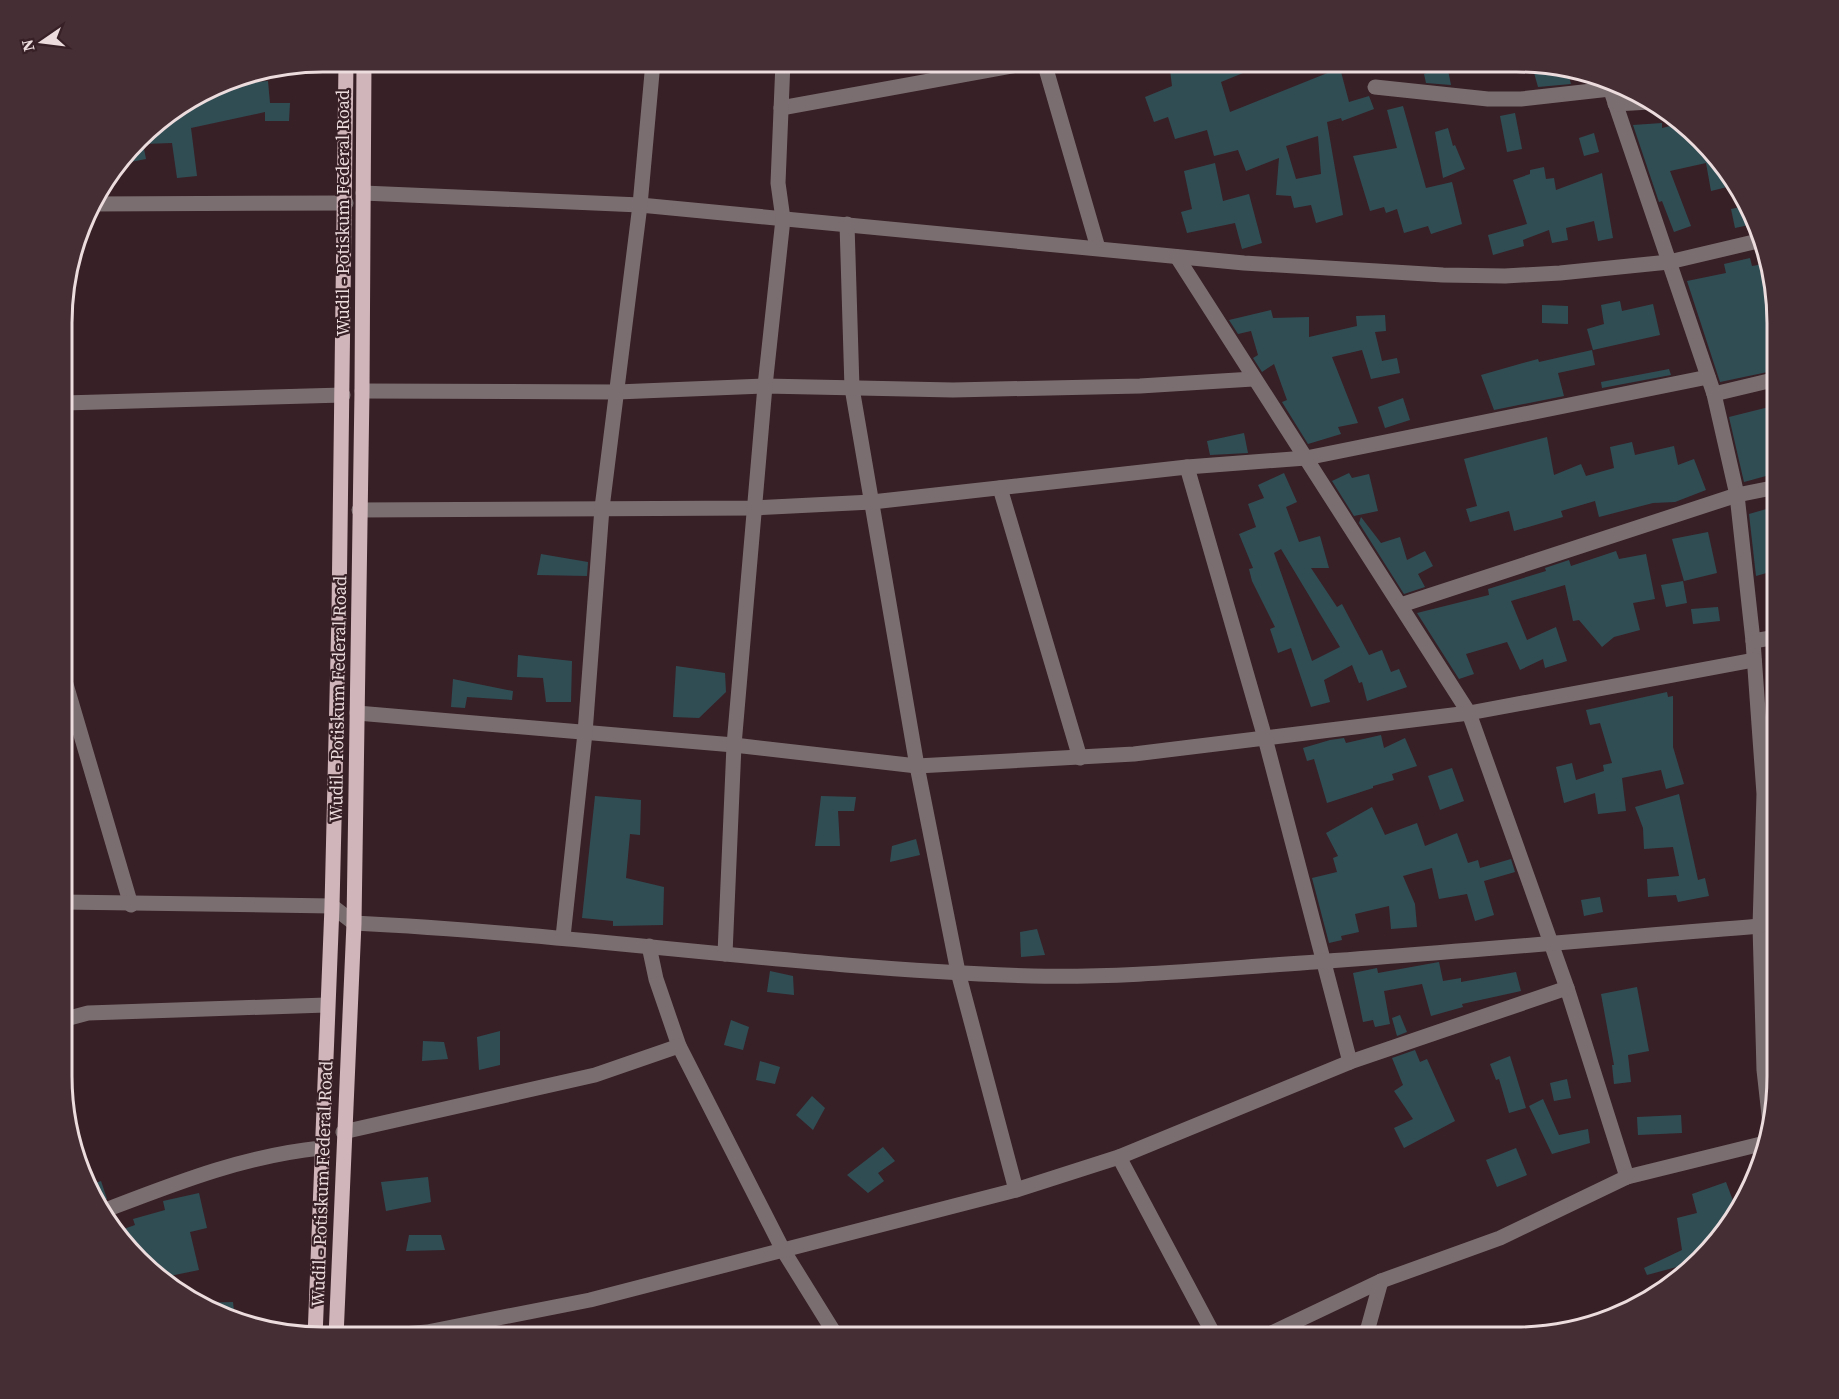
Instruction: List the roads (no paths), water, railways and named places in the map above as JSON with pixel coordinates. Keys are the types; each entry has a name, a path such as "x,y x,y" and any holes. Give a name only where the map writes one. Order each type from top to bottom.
{"main road":[{"name":"Wudil - Potiskum Federal Road","path":"315,1327 326,1005 332,906 343,395 346,72"},
{"name":"Wudil - Potiskum Federal Road","path":"336,1327 343,1132 354,923 364,72"}],"street":[{"path":"563,937 585,733 602,508 640,205 652,72"},
{"path":"725,954 734,745 765,386 783,219 778,183 783,72"},
{"path":"781,108 979,72"},
{"path":"1047,72 1098,248"},
{"path":"1375,87 1488,99 1521,99 1610,90"},
{"path":"1610,90 1714,394 1737,495 1753,641 1764,794 1760,926 1767,1026"},
{"path":"363,194 640,205 1244,263 1504,276 1669,262 1754,242"},
{"path":"103,204 346,203"},
{"path":"847,224 852,388 917,766 958,972 1016,1190"},
{"path":"1177,257 1469,713 1567,988 1627,1177"},
{"path":"359,510 754,508 872,502 1187,467 1306,458 1708,377"},
{"path":"362,391 617,392 765,386 953,390 1060,388 1253,379"},
{"path":"1714,394 1767,382"},
{"path":"72,403 343,395"},
{"path":"1187,467 1265,738 1350,1062"},
{"path":"1000,488 1080,758"},
{"path":"1401,605 1737,495 1767,489"},
{"path":"1753,641 1767,639"},
{"path":"357,713 734,745 917,766 1080,758 1179,750 1469,713 1754,660"},
{"path":"72,705 130,904"},
{"path":"72,902 332,906 354,923 563,937 725,954 1035,976 1152,973 1760,926"},
{"path":"649,946 656,979 679,1046 783,1250 831,1327"},
{"path":"452,1327 590,1300 1016,1190 1119,1157 1350,1062 1567,988"},
{"path":"72,1017 88,1013 326,1005"},
{"path":"343,1132 595,1075 679,1046"},
{"path":"1284,1327 1381,1281 1500,1238 1627,1177 1757,1145"},
{"path":"110,1208 198,1174 272,1154 321,1148"},
{"path":"1119,1157 1210,1327"},
{"path":"1368,1327 1381,1281"}]}
